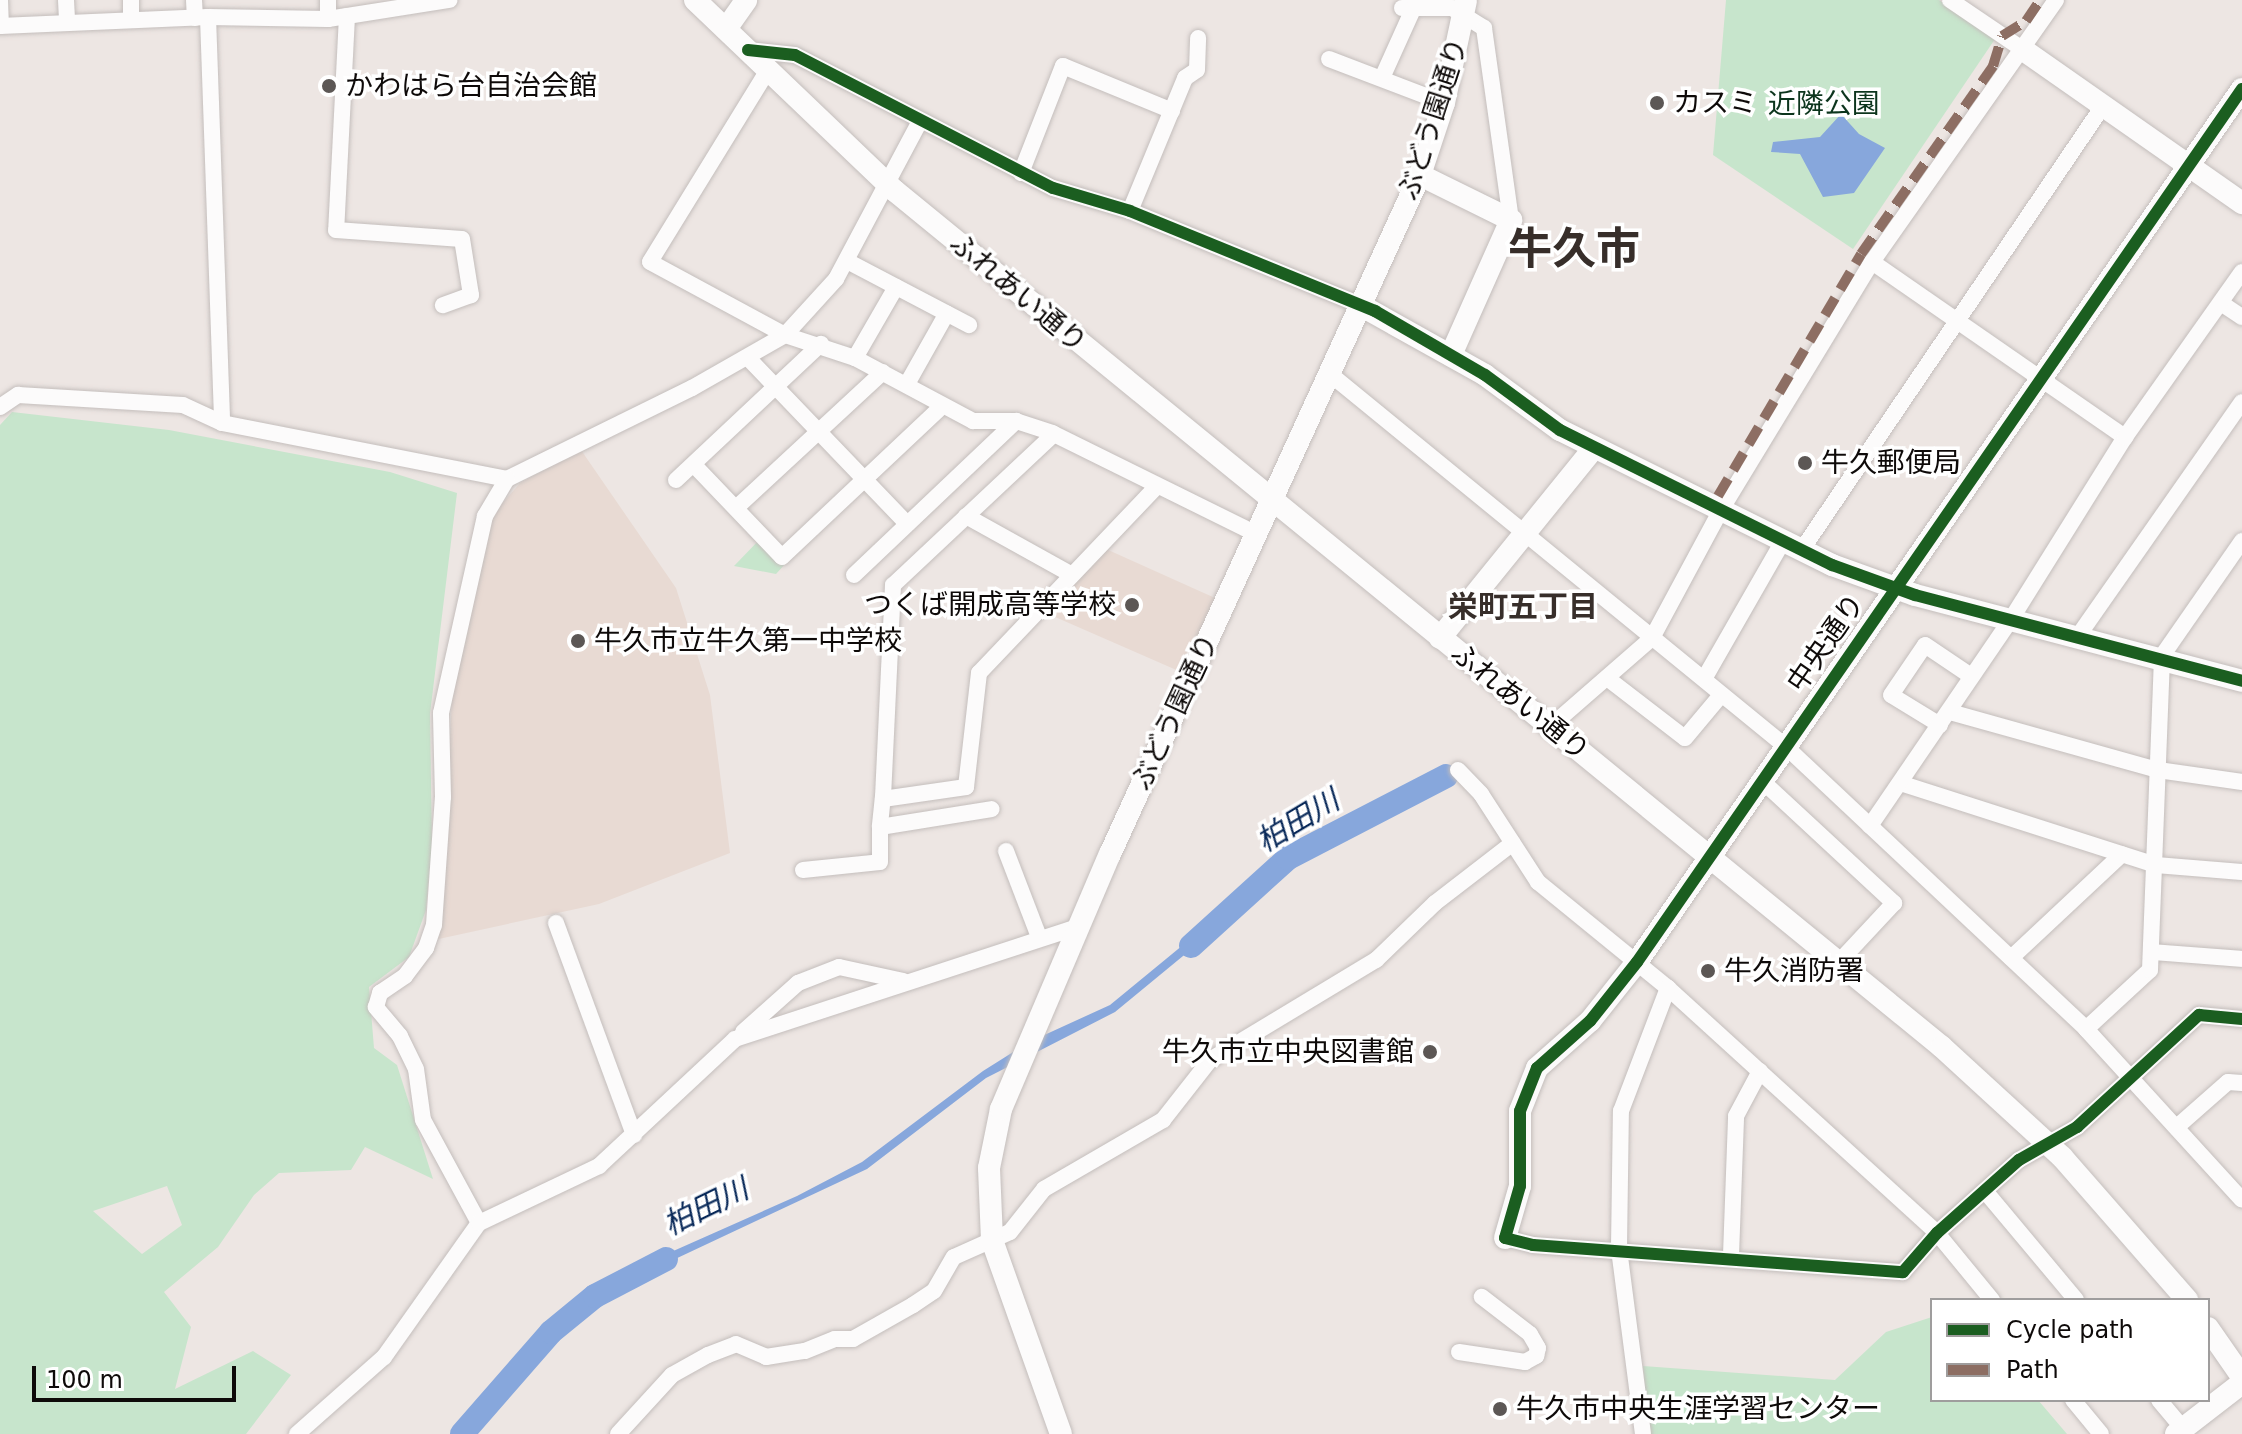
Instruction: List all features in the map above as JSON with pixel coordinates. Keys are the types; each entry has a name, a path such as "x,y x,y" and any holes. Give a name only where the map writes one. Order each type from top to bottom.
{"street":[{"path":"0,0 0,26 131,19 328,19 450,0"},
{"path":"66,0 67,21"},
{"path":"131,0 131,19"},
{"path":"194,0 201,18 222,423"},
{"path":"256,0 256,18"},
{"path":"328,0 328,19"},
{"name":"ふれあい通り","path":"695,0 887,185 1839,962 2047,1143 2185,1298"},
{"path":"726,29 746,0"},
{"path":"1551,726 1652,638 1721,510 1872,262 2056,0"},
{"path":"1961,3 2242,203"},
{"path":"1382,78 1408,8 1465,8 1486,32 1511,220 1451,355"},
{"name":"ぶどう園通り","path":"1061,1434 992,1240 992,1141 1013,1073 1077,927 1420,175 1444,103 1465,8"},
{"path":"347,16 336,230 462,239 471,295 443,305"},
{"path":"1130,211 1185,78 1197,70 1198,38"},
{"path":"748,50 795,55 1021,173 1130,211 1360,305 1451,355 1543,420 1792,546 1893,588 2161,662 2239,675"},
{"path":"1329,59 1444,103"},
{"path":"1021,173 1063,66 1172,111"},
{"path":"768,70 650,262 785,335 821,344 855,358 973,421 1016,421 1054,434 1256,534"},
{"name":"中央通り","path":"1505,1238 1520,1186 1518,1132 1526,1088 1551,1051 1590,1021 1637,962 1760,779 2242,89"},
{"path":"1704,679 1792,546 2103,106"},
{"path":"479,1223 423,1120 416,1069 405,1047 376,1007 380,993 405,976 426,948 434,925 443,797 441,713 485,516 507,479 749,359 785,335 812,310 847,261 920,121"},
{"path":"1420,175 1511,220"},
{"path":"847,261 969,325"},
{"path":"1872,262 2125,437"},
{"path":"1870,826 2010,621 2125,437 2242,272"},
{"path":"855,358 896,287"},
{"path":"2221,303 2242,317"},
{"path":"907,384 947,313"},
{"path":"676,480 821,344"},
{"path":"749,359 816,433 907,524"},
{"path":"736,508 883,372"},
{"path":"1330,374 1784,745 2086,1029 2179,1125 2242,1200"},
{"path":"0,407 18,395 111,398 183,405 222,423 507,479"},
{"path":"2076,639 2242,402"},
{"path":"694,465 782,557 942,406"},
{"path":"854,575 1016,421"},
{"path":"803,870 880,862 893,585 1054,434"},
{"path":"1440,638 1594,448"},
{"path":"883,796 966,787 979,673 1157,486"},
{"path":"966,516 1072,575"},
{"path":"2086,1029 2150,970 2161,662 2242,541"},
{"path":"1971,676 1925,645 1891,695 1945,719 2158,770 2242,782"},
{"path":"1607,678 1685,738 1721,695"},
{"path":"1458,770 1538,882 1668,988 1937,1233 1990,1298"},
{"path":"1760,779 1894,903 1839,962"},
{"path":"1900,783 2156,865 2242,872"},
{"path":"880,827 992,809"},
{"path":"618,1434 672,1375 708,1355 736,1344 766,1357 853,1339 934,1291 954,1257 1010,1232 1044,1189 1163,1120 1210,1060 1376,960 1435,903 1513,843"},
{"path":"1006,851 1039,937"},
{"path":"2011,958 2122,854"},
{"path":"556,923 634,1135"},
{"path":"735,1039 1077,927"},
{"path":"2152,952 2242,959"},
{"path":"297,1434 384,1357 479,1223 599,1166 798,983 839,967 906,981"},
{"path":"1643,1434 1619,1248 1621,1111 1668,988"},
{"path":"1505,1238 1533,1245 1731,1255 1903,1272 1937,1233 1985,1191 2047,1143 2077,1127 2199,1015 2242,1019"},
{"path":"1731,1255 1736,1116 1760,1071"},
{"path":"2179,1125 2228,1082 2242,1083"},
{"path":"1985,1191 2074,1298"},
{"path":"1459,1352 1525,1362 1536,1356 1538,1348 1530,1334 1482,1297"},
{"path":"2210,1331 2242,1377"},
{"path":"2160,1402 2180,1432 2242,1383"},
{"path":"2075,1402 2101,1434"}],"shaded area":[{"name":"牛久市立牛久第一中学校","path":"581,450 676,588 710,695 730,853 599,904 434,940 444,864 452,698 488,520 520,483"},
{"name":"つくば開成高等学校","path":"1106,549 1215,598 1181,672 1046,613"}],"green space":[{"name":"近隣公園","path":"1726,0 1939,0 1995,39 1853,249 1713,155"},
{"path":"12,412 169,430 390,472 457,493 430,714 432,846 426,910 409,957 369,987 374,1048 397,1065 433,1179 365,1147 351,1170 279,1173 254,1195 218,1247 164,1292 191,1327 175,1389 253,1351 291,1375 246,1434 0,1434 0,425","holes":["167,1186 182,1225 142,1254 93,1211"]},
{"path":"761,538 786,563 776,574 734,566"},
{"path":"1930,1318 1930,1402 2040,1402 2067,1434 1649,1434 1643,1366 1835,1380 1886,1332"}],"water":[{"path":"1841,114 1859,134 1885,148 1854,193 1823,197 1800,154 1771,152 1773,142 1820,137"},
{"path":"1211,922 1217,928 1115,1012 986,1078 867,1169 639,1276 635,1268 797,1196 862,1162 983,1071 1029,1042 1110,1005"}],"waterway":[{"name":"柏田川","path":"1191,946 1288,858 1446,776"},
{"name":"柏田川","path":"462,1434 551,1332 595,1296 666,1259"}],"marked path":[{"path":"1718,496 1861,254 1993,66 2002,36 2026,21 2040,0"}],"cycle path":[{"path":"748,50 795,55 1053,188 1130,211 1375,311 1485,375 1560,430 1832,565 1915,595 2242,681"},
{"path":"2242,89 1637,962 1590,1021 1537,1068 1520,1111 1520,1186 1505,1238 1533,1245 1903,1272 1937,1233 2019,1160 2077,1127 2199,1015 2242,1019"}],"place":[{"name":"かわはら台自治会館","path":"329,86"},
{"name":"カスミ","path":"1657,103"},
{"name":"牛久郵便局","path":"1805,463"},
{"name":"つくば開成高等学校","path":"1132,605"},
{"name":"牛久市立牛久第一中学校","path":"578,641"},
{"name":"牛久消防署","path":"1708,971"},
{"name":"牛久市立中央図書館","path":"1430,1052"},
{"name":"牛久市中央生涯学習センター","path":"1500,1409"}],"district":[{"name":"牛久市","path":"1574,249"},
{"name":"栄町五丁目","path":"1523,607"}]}
